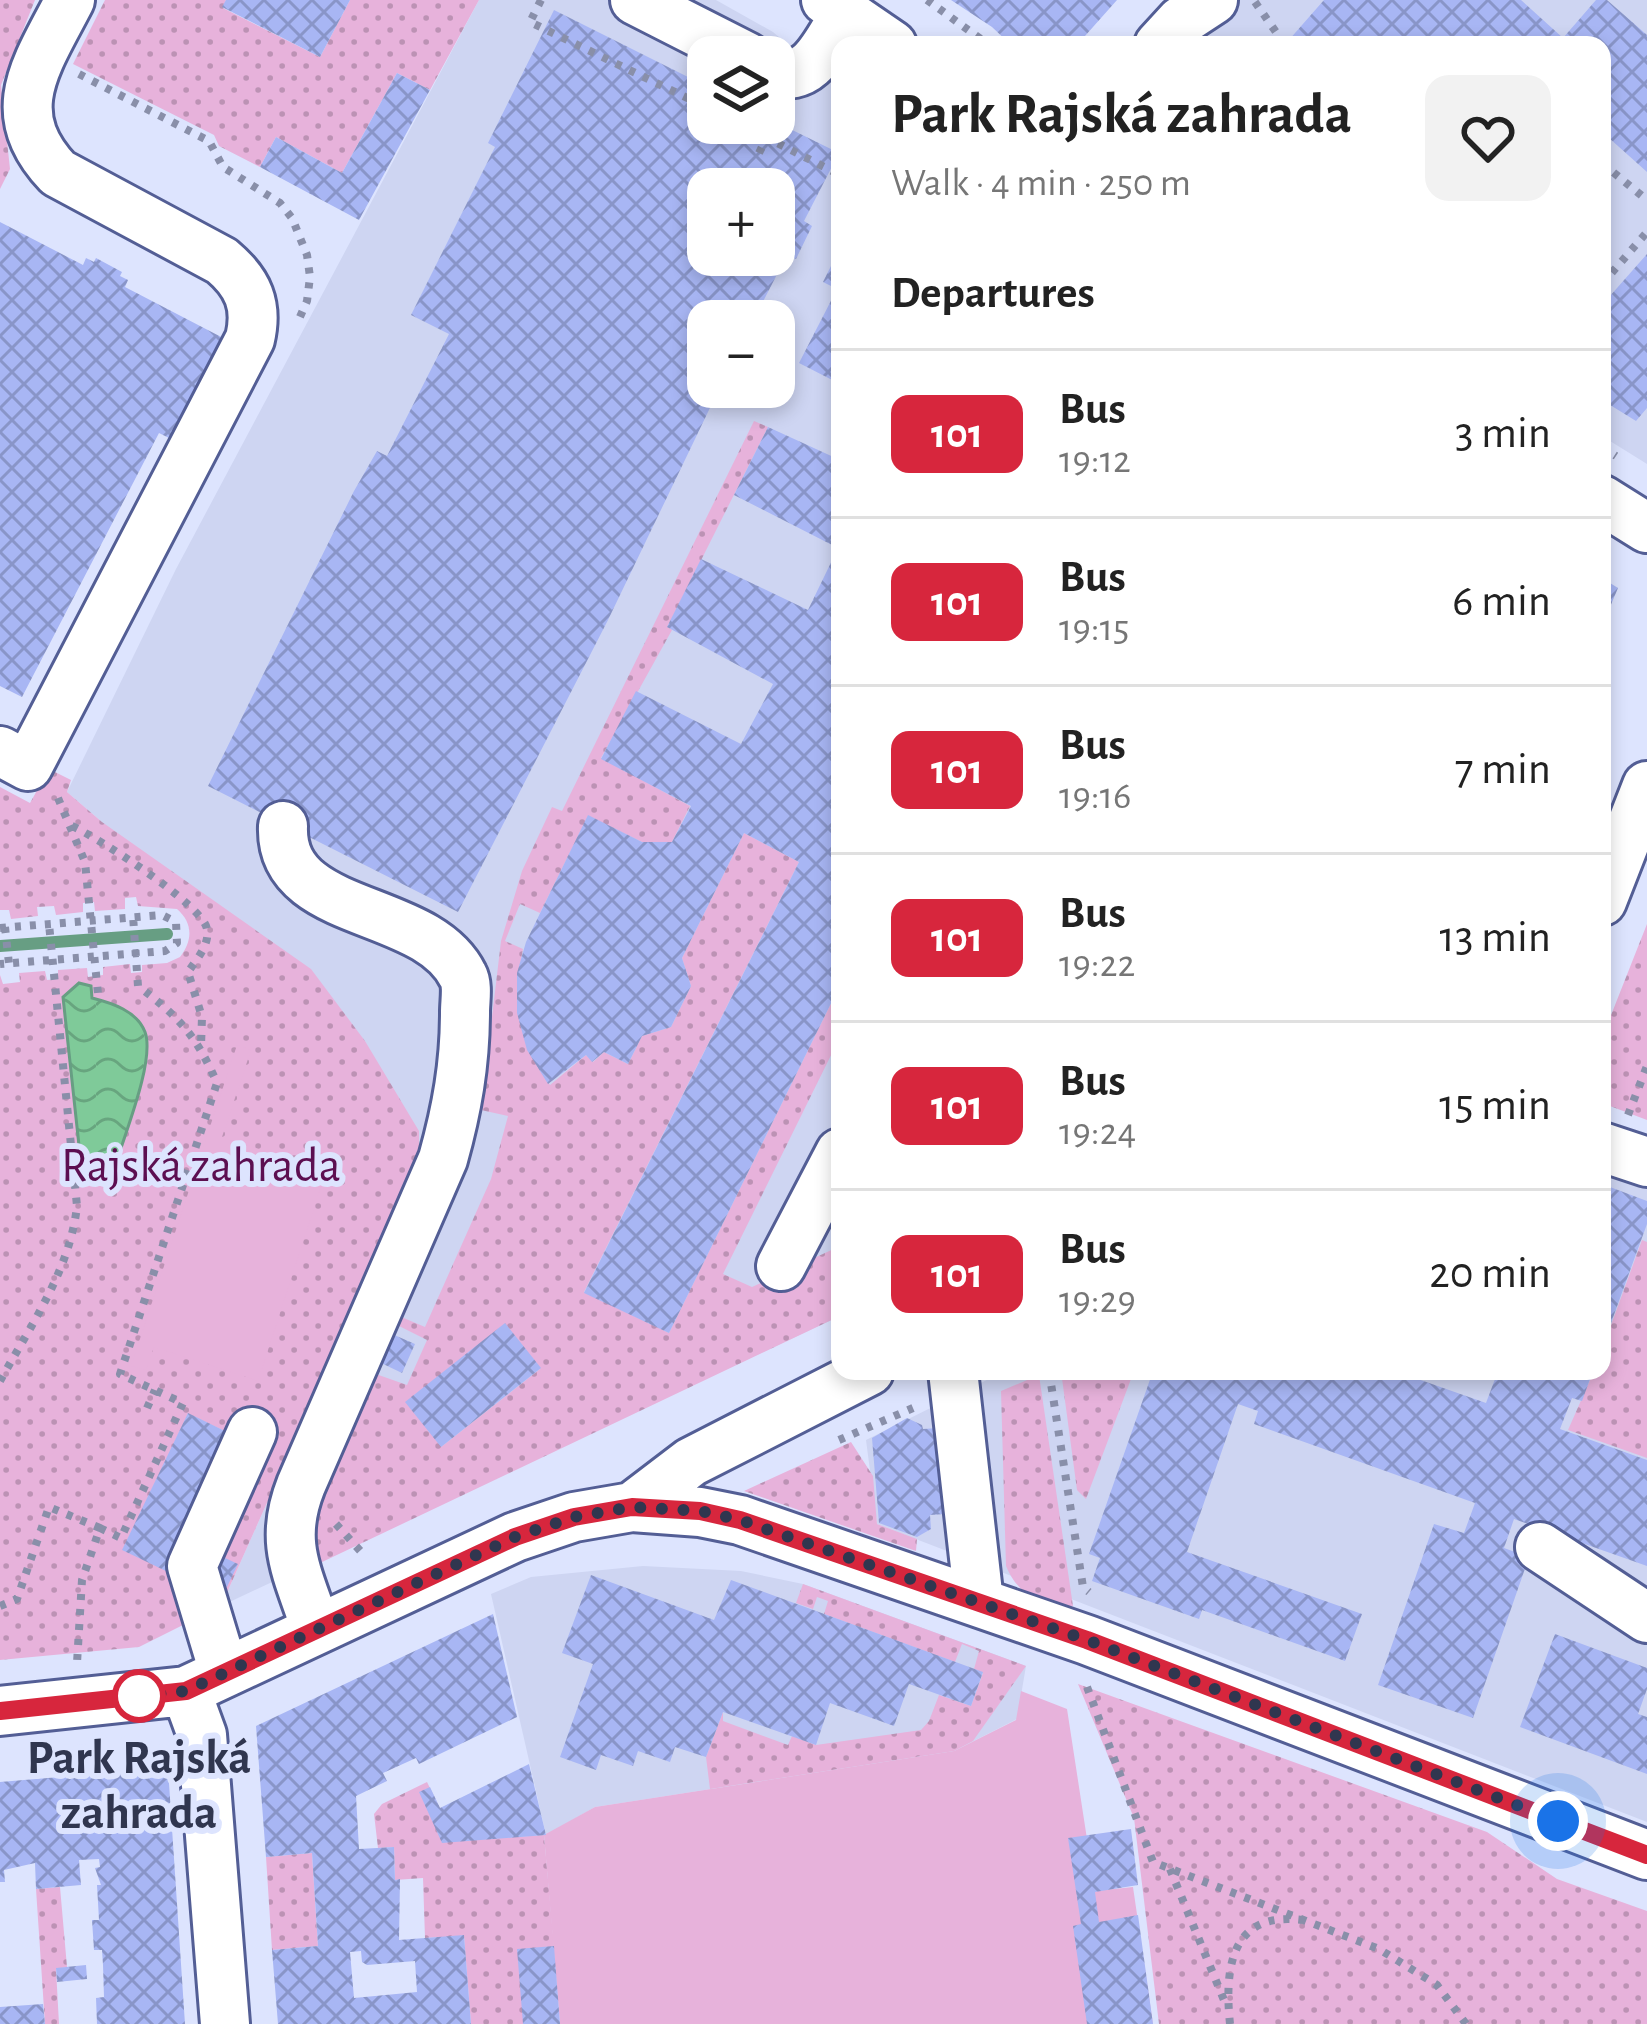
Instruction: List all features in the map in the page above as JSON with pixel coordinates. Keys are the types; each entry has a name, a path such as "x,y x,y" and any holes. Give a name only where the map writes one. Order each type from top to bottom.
{"street":[{"path":"0,751 28,766 250,339 254,320 241,277 222,261 58,173 41,155 27,126 25,103 36,67 70,0"},
{"path":"635,0 706,36"},
{"path":"1167,36 1213,0"},
{"path":"1208,36 1230,0"},
{"path":"795,75 805,72 836,6 879,36"},
{"path":"1611,506 1647,528"},
{"path":"1611,879 1647,786"},
{"path":"283,826 282,847 296,875 317,890 435,941 465,978 465,1057 458,1109 443,1159 289,1524 289,1543 316,1629"},
{"path":"1615,1130 1647,1162"},
{"path":"781,1266 831,1170"},
{"path":"632,1507 691,1462 851,1380"},
{"path":"954,1380 979,1602"},
{"path":"225,2024 202,1735 205,1682 192,1566 252,1432"},
{"path":"0,1711 205,1682 515,1537 574,1517 632,1507 700,1511 740,1520 1087,1640 1646,1850"},
{"path":"1540,1547 1647,1618"}],"path":[{"path":"541,0 530,22 687,98"},
{"path":"927,0 977,36"},
{"path":"1254,0 1280,36"},
{"path":"759,153 764,144"},
{"path":"780,144 831,170"},
{"path":"1611,170 1647,200"},
{"path":"1611,274 1647,232"},
{"path":"60,787 58,800 85,862 98,994"},
{"path":"71,825 170,891 203,920 206,942 188,972 202,1017 201,1047"},
{"path":"170,917 179,929 172,947 6,961 4,930 91,925 170,917"},
{"path":"0,1606 17,1599 49,1507 121,1538 183,1403 120,1374 217,1084 201,1047 181,1019 138,986 133,921"},
{"path":"0,1381 74,1241 77,1206 49,928"},
{"path":"1615,1130 1647,1066"},
{"path":"1050,1380 1083,1587 1101,1603 1074,1675 1088,1689 1153,1862 1316,1922 1417,1970 1438,1985 1466,2024"},
{"path":"147,1408 155,1390"},
{"path":"77,1665 82,1580 95,1513"},
{"path":"1169,1868 1229,2011"},
{"path":"1230,2024 1234,1952 1242,1936 1268,1919 1316,1922"}],"shaded area":[{"path":"479,0 716,0 773,32 778,36 687,36 687,144 795,144 795,50 831,80 831,1320 221,1606 419,1162 102,822 67,792 176,569"},
{"path":"1177,0 1647,0 1647,464 1611,442 1611,36 1144,36"},
{"path":"1611,1173 1647,1185 1647,1822 877,1524 866,1440 987,1380 1611,1380"},
{"path":"643,1566 741,1571 803,1584 1026,1666 1017,1719 954,1751 595,1807 546,1835 491,1594 531,1577"}],"green space":[{"path":"0,0 35,0 1,85 10,169 0,189"},
{"path":"105,0 226,0 223,8 320,57 350,0 479,0 430,90 397,73 342,173 276,137 260,167 219,146 214,135 73,64"},
{"path":"754,421 768,427 668,626 672,630 601,758 690,806 672,842 642,842 588,816 540,913 520,904 505,941 523,949 518,986 521,1020 531,1053 550,1085 586,1055 593,1062 604,1052 628,1064 642,1036 671,1027 691,986 682,958 744,833 799,862 584,1292 669,1333 831,1003 831,1055 723,1274 752,1287 831,1250 831,1320 320,1563 308,1523 373,1373 407,1385 427,1340 395,1324 399,1316 425,1327 491,1179 508,1116 481,1110 501,941 522,871 552,807 562,811","holes":["505,1324 540,1369 441,1447"]},
{"name":"Rajská zahrada","path":"49,769 71,780 67,792 102,822 311,969 365,1041 419,1131 419,1162 221,1606 139,1647 0,1660 0,975 3,984 20,982 19,973 45,971 47,980 58,979 58,970 87,968 88,977 103,975 103,967 130,964 131,973 142,972 142,965 180,957 189,932 177,909 138,906 136,897 125,898 125,909 95,911 94,902 83,903 83,912 56,915 54,906 37,907 38,916 11,919 9,910 0,910 0,787 30,803","holes":["188,1414 233,1435 167,1571 123,1549"]},
{"path":"1647,924 1647,1120 1611,1106 1611,1015"},
{"path":"237,1045 251,1050 222,1137 326,1171 258,1381 154,1347 146,1370 131,1366"},
{"path":"1642,1240 1647,1242 1647,1458 1568,1430 1590,1380 1611,1380 1611,1325"},
{"path":"1040,1380 1073,1606 1032,1598 1006,1566 1001,1391"},
{"path":"1062,1380 1131,1380 1086,1499 1077,1490"},
{"path":"851,1442 873,1476 877,1524 917,1539 916,1551 744,1491"},
{"path":"803,1584 1026,1666 973,1741 954,1751 710,1789 706,1757 723,1712 723,1721 788,1745 792,1736 816,1745 921,1730 939,1695 971,1706 983,1673 974,1669 979,1651 962,1644 955,1662 824,1614 828,1601 817,1597 813,1609 796,1603"},
{"path":"1078,1684 1487,1832 1557,1879 1647,1911 1647,2024 1159,2024 1134,1818"},
{"path":"1021,1691 1067,1709 1095,1891 1133,1887 1153,2024 560,2024 544,1835 595,1807 954,1751 1016,1720"},
{"path":"427,1782 456,1841 544,1835 554,1946 523,2024 471,2024 464,1936 425,1938 423,1878 395,1880 394,1847 378,1848 374,1814 382,1804"},
{"path":"312,1853 318,1946 272,1950 266,1857"},
{"path":"60,1887 67,1967 56,1969 59,2024 45,2024 36,1889"}],"water":[{"path":"79,983 91,986 92,998 130,1013 145,1032 147,1044 138,1095 117,1160 94,1172 85,1172 81,1164 63,997"}],"building":[{"path":"226,0 350,0 320,57 222,7"},
{"path":"951,0 1117,0 1085,36 1002,36"},
{"path":"1324,0 1521,0 1561,36 1292,36"},
{"path":"1596,0 1607,0 1647,35 1647,172 1611,140 1611,36 1565,36"},
{"path":"554,10 687,76 687,144 795,144 795,131 831,149 831,169 804,221 812,226 796,259 795,168 687,168 687,276 776,276 764,300 687,300 687,408 710,408 608,620 458,912 208,786 354,491 377,451 387,456 449,334 411,315 495,147 488,143"},
{"path":"397,73 430,90 359,220 260,167 276,137 342,173"},
{"path":"0,222 83,265 86,258 94,262 96,258 122,272 120,276 128,280 125,287 227,340 175,441 159,433 22,697 0,686"},
{"path":"1647,254 1647,408 1636,421 1611,406 1611,295"},
{"path":"831,301 831,379 799,363"},
{"path":"768,427 831,456 831,544 734,495"},
{"path":"701,559 808,610 831,562 831,1003 669,1333 584,1293 799,862 744,833 682,958 691,986 671,1027 642,1036 628,1064 604,1052 592,1062 586,1055 548,1084 527,1050 517,1013 517,973 526,942 588,815 642,842 672,842 691,806 601,759 636,691 741,744 773,684 667,627"},
{"path":"1611,1187 1647,1201 1647,1224 1611,1323"},
{"path":"505,1323 541,1368 441,1447 405,1402"},
{"path":"392,1334 415,1344 402,1373 379,1362"},
{"path":"1150,1380 1421,1380 1486,1403 1495,1380 1590,1380 1582,1401 1572,1398 1560,1429 1647,1460 1647,1566 1514,1519 1504,1548 1529,1557 1473,1718 1378,1685 1434,1524 1464,1533 1475,1503 1254,1424 1258,1411 1238,1404 1187,1552 1362,1614 1345,1661 1202,1610 1199,1619 1092,1581 1100,1558 1089,1554"},
{"path":"188,1413 233,1435 168,1572 122,1550"},
{"path":"907,1418 923,1429 984,1425 991,1511 930,1515 931,1529 917,1537 879,1523 872,1438"},
{"path":"223,1557 238,1564 227,1587 212,1581"},
{"path":"591,1575 714,1620 731,1580 983,1672 971,1706 909,1684 894,1726 830,1703 816,1745 723,1712 706,1757 675,1747 670,1762 638,1751 633,1766 601,1755 596,1770 560,1757 593,1664 562,1653"},
{"path":"493,1614 517,1717 419,1764 416,1758 383,1773 387,1781 356,1796 359,1849 394,1847 395,1880 400,1879 399,1940 464,1935 471,2024 278,2024 272,1950 318,1946 312,1853 266,1857 256,1726","holes":["361,1951 362,1962 415,1961 417,1992 354,1998 350,1952"]},
{"path":"1555,1634 1647,1668 1647,1689 1638,1714 1647,1717 1647,1774 1520,1727"},
{"path":"529,1764 546,1835 442,1843 419,1792 430,1787 440,1808"},
{"path":"168,1768 185,2024 97,2024 96,1998 104,1997 102,1950 94,1950 92,1920 99,1920 97,1885 101,1885 95,1868 100,1867 99,1859 79,1860 81,1885 36,1889 35,1863 4,1870 5,1882 0,1882 0,1782"},
{"path":"1131,1829 1138,1885 1095,1892 1099,1922 1138,1915 1153,2024 1087,2024 1073,1926 1081,1924 1068,1838"},
{"path":"554,1946 560,2024 523,2024 517,1949"},
{"path":"86,1965 87,1979 57,1982 56,1968"},
{"path":"43,2004 45,2024 0,2024 0,2007"}],"waterway":[{"path":"0,946 167,934"}],"bus line":[{"name":"101","path":"0,1711 186,1691 515,1537 574,1517 632,1507 700,1511 740,1520 1087,1640 1647,1855"}],"place":[{"name":"Park Rajská zahrada","path":"139,1696"}],"route":[{"path":"139,1696 186,1691 515,1537 574,1517 632,1507 700,1511 740,1520 1087,1640 1558,1821"}]}
